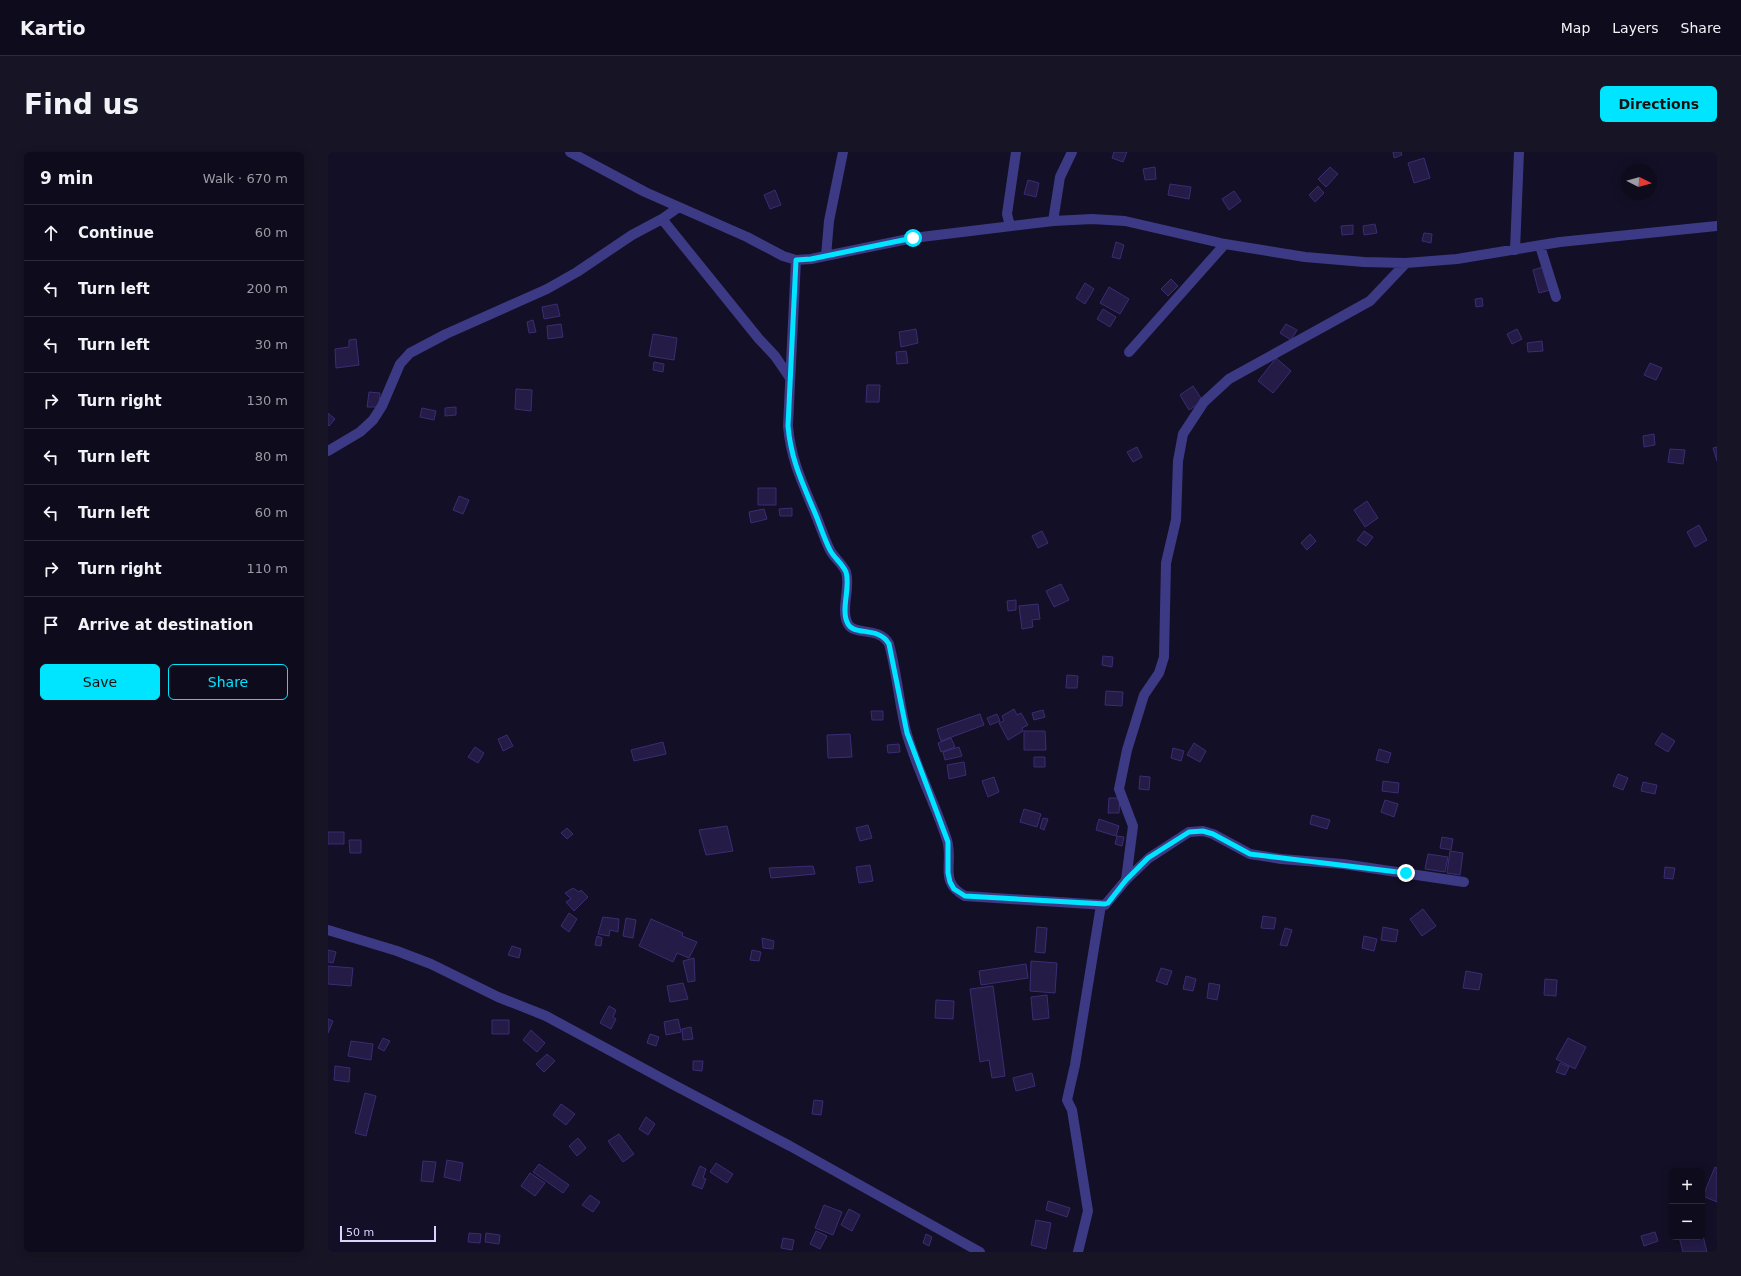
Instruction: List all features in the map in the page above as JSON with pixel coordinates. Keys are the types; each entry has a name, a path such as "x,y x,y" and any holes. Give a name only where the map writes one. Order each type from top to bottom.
{"street":[{"path":"570,152 645,192 747,237 783,256 796,260 811,259 913,238 1053,221 1092,219 1125,221 1225,244 1305,257 1364,262 1406,263 1457,259 1540,246 1717,226"},
{"path":"826,256 829,221 843,152"},
{"path":"1010,226 1007,214 1016,152"},
{"path":"1053,221 1060,177 1072,152"},
{"path":"1515,250 1519,152"},
{"path":"328,451 360,432 373,420 382,406 400,364 410,353 446,334 547,289 577,272 632,235 662,219 679,207"},
{"path":"662,219 759,339 776,356 790,378"},
{"path":"1129,352 1225,244"},
{"path":"1540,246 1556,297"},
{"path":"796,260 788,426 790,445 801,482 831,553 843,566 846,574 846,616 848,625 853,629 879,634 886,638 889,644 907,733 948,842 948,873 954,889 965,896 1101,905 1108,903 1126,880 1148,858 1189,832 1196,831 1213,834 1250,854 1281,859 1351,865 1464,882"},
{"path":"1126,880 1132,826 1119,788 1127,750 1144,695 1159,673 1164,657 1166,563 1176,520 1178,461 1183,434 1204,402 1229,379 1370,301 1406,263"},
{"path":"1078,1252 1088,1210 1072,1110 1067,1100 1075,1065 1101,905"},
{"path":"328,930 397,951 431,964 498,997 546,1016 790,1146 980,1252"}],"building":[{"path":"1114,152 1127,152 1123,162 1112,158"},
{"path":"1393,152 1401,152 1402,155 1394,158"},
{"path":"1424,158 1430,178 1414,183 1408,163"},
{"path":"1155,167 1156,179 1145,180 1143,169"},
{"path":"1330,167 1338,174 1326,187 1318,179"},
{"path":"1028,180 1039,183 1036,197 1024,194"},
{"path":"1170,184 1191,187 1189,199 1168,195"},
{"path":"1318,186 1324,193 1315,202 1309,195"},
{"path":"775,190 781,205 770,209 764,195"},
{"path":"1234,191 1241,201 1229,210 1222,199"},
{"path":"1375,224 1377,233 1364,235 1363,226"},
{"path":"1353,225 1353,234 1342,235 1341,226"},
{"path":"1424,233 1432,234 1431,243 1422,241"},
{"path":"1116,242 1124,245 1120,259 1112,257"},
{"path":"1543,267 1550,290 1539,293 1533,270"},
{"path":"1171,279 1178,286 1168,296 1161,289"},
{"path":"1085,283 1094,289 1085,304 1076,298"},
{"path":"1109,287 1129,299 1120,314 1100,303"},
{"path":"1482,298 1483,306 1476,307 1475,299"},
{"path":"557,304 560,316 544,319 542,307"},
{"path":"1103,309 1116,317 1110,327 1097,319"},
{"path":"533,320 536,332 529,333 527,322"},
{"path":"561,324 563,337 548,339 547,326"},
{"path":"1286,324 1297,330 1291,340 1280,333"},
{"path":"916,329 918,343 901,347 899,332"},
{"path":"1517,329 1522,339 1512,344 1507,334"},
{"path":"653,334 677,338 674,360 649,356"},
{"path":"356,339 359,365 336,368 335,349 349,347 349,340"},
{"path":"1542,341 1543,351 1528,352 1527,343"},
{"path":"906,351 908,363 897,364 896,352"},
{"path":"1276,358 1291,371 1273,393 1258,381"},
{"path":"654,362 664,364 663,372 653,370"},
{"path":"1650,363 1662,368 1656,380 1644,375"},
{"path":"867,385 880,385 879,402 866,402"},
{"path":"1193,386 1203,401 1189,410 1180,395"},
{"path":"516,389 532,390 531,411 515,409"},
{"path":"369,392 380,393 379,407 367,407"},
{"path":"456,407 456,415 445,416 445,408"},
{"path":"422,408 436,411 434,420 420,417"},
{"path":"328,413 335,419 329,426 328,425"},
{"path":"1654,434 1655,445 1644,447 1643,436"},
{"path":"1137,447 1142,457 1133,462 1127,452"},
{"path":"1717,447 1717,461 1713,448"},
{"path":"1670,449 1685,450 1683,464 1668,462"},
{"path":"758,488 776,488 776,505 758,505"},
{"path":"459,496 469,500 463,514 453,510"},
{"path":"1367,501 1378,518 1365,527 1354,510"},
{"path":"792,508 792,516 780,516 779,509"},
{"path":"764,509 767,519 751,523 749,512"},
{"path":"1699,525 1707,540 1695,547 1687,532"},
{"path":"1042,531 1048,543 1038,548 1032,536"},
{"path":"1364,531 1373,537 1366,546 1357,540"},
{"path":"1310,534 1316,541 1307,550 1301,543"},
{"path":"1061,584 1069,600 1054,607 1046,591"},
{"path":"1016,600 1016,610 1008,611 1007,601"},
{"path":"1038,604 1040,619 1032,620 1033,627 1022,629 1019,606"},
{"path":"1103,656 1113,657 1112,667 1102,665"},
{"path":"1067,675 1078,676 1077,688 1066,688"},
{"path":"1106,691 1123,692 1122,706 1105,705"},
{"path":"1014,709 1017,715 1021,713 1028,725 1022,728 1023,731 1008,740 999,723 1004,721 1002,716"},
{"path":"1043,710 1045,717 1034,720 1032,713"},
{"path":"871,711 883,711 883,720 872,720"},
{"path":"980,714 984,725 941,741 937,729"},
{"path":"997,714 1000,721 990,725 987,718"},
{"path":"1024,731 1045,731 1046,750 1024,750"},
{"path":"1662,733 1675,741 1668,752 1655,744"},
{"path":"850,734 852,757 828,758 827,735"},
{"path":"507,735 513,746 503,751 498,739"},
{"path":"951,738 955,747 941,752 938,743"},
{"path":"663,742 666,754 634,761 631,750"},
{"path":"1194,743 1206,751 1200,762 1187,755"},
{"path":"899,744 900,752 888,753 887,745"},
{"path":"475,747 484,753 478,763 468,757"},
{"path":"959,747 962,756 945,760 943,752"},
{"path":"1173,748 1184,751 1181,761 1171,758"},
{"path":"1379,749 1391,753 1388,763 1376,760"},
{"path":"1034,757 1045,757 1045,767 1034,767"},
{"path":"964,762 966,775 949,779 947,765"},
{"path":"1618,774 1628,778 1623,790 1613,786"},
{"path":"1140,776 1150,777 1149,790 1139,789"},
{"path":"994,777 999,792 988,797 982,781"},
{"path":"1383,781 1399,783 1398,793 1382,791"},
{"path":"1643,782 1657,785 1655,794 1641,791"},
{"path":"1109,798 1120,798 1119,813 1108,813"},
{"path":"1385,800 1398,804 1394,817 1381,812"},
{"path":"1024,809 1041,814 1037,827 1020,822"},
{"path":"1312,815 1330,820 1327,829 1310,824"},
{"path":"1043,818 1048,819 1044,830 1040,828"},
{"path":"1099,819 1119,826 1116,836 1096,830"},
{"path":"868,825 872,838 860,841 856,828"},
{"path":"727,826 733,851 706,855 699,830"},
{"path":"567,828 573,834 567,839 561,833"},
{"path":"328,832 344,832 344,844 328,844"},
{"path":"1117,836 1124,837 1122,846 1115,844"},
{"path":"1442,837 1453,839 1451,850 1440,848"},
{"path":"349,840 361,840 361,853 350,853"},
{"path":"1450,851 1463,853 1460,875 1447,873"},
{"path":"1428,854 1448,857 1445,872 1425,869"},
{"path":"870,865 873,881 859,883 856,867"},
{"path":"813,866 815,874 771,878 769,868"},
{"path":"1665,867 1675,868 1673,879 1664,878"},
{"path":"573,888 579,892 581,890 588,897 574,911 566,902 571,899 565,893"},
{"path":"1423,909 1436,926 1422,936 1410,919"},
{"path":"569,913 577,919 569,932 561,926"},
{"path":"1263,916 1276,918 1274,929 1261,928"},
{"path":"603,917 619,919 618,932 610,930 609,936 598,934"},
{"path":"626,918 636,920 633,938 623,936"},
{"path":"651,919 683,933 682,936 697,942 689,958 677,953 673,962 639,946"},
{"path":"1037,927 1047,928 1045,953 1035,952"},
{"path":"1383,927 1398,930 1396,942 1381,940"},
{"path":"1285,928 1292,930 1287,946 1280,945"},
{"path":"597,936 602,938 601,946 595,945"},
{"path":"1364,936 1377,939 1374,951 1362,948"},
{"path":"762,938 774,941 773,949 763,948"},
{"path":"512,946 521,949 519,958 508,955"},
{"path":"328,950 336,952 333,963 328,962"},
{"path":"752,950 761,952 759,961 750,960"},
{"path":"694,958 695,981 688,982 683,961"},
{"path":"1031,961 1057,963 1055,993 1030,991"},
{"path":"1026,964 1028,978 981,985 979,971"},
{"path":"328,966 353,968 351,986 328,984"},
{"path":"1161,968 1172,971 1167,985 1156,981"},
{"path":"1466,971 1482,974 1479,990 1463,988"},
{"path":"1186,976 1196,979 1193,991 1183,989"},
{"path":"1545,979 1557,980 1556,996 1544,995"},
{"path":"683,983 688,999 670,1002 667,986"},
{"path":"1209,983 1220,985 1217,1000 1207,998"},
{"path":"993,986 1005,1076 992,1078 989,1060 980,1062 970,989"},
{"path":"1047,995 1049,1018 1033,1020 1031,997"},
{"path":"936,1000 954,1001 953,1019 935,1018"},
{"path":"609,1006 616,1010 613,1017 616,1019 611,1029 600,1023"},
{"path":"328,1019 333,1021 328,1033"},
{"path":"678,1019 681,1032 666,1035 664,1022"},
{"path":"492,1020 509,1020 509,1034 492,1034"},
{"path":"691,1027 693,1039 683,1040 682,1029"},
{"path":"531,1030 545,1043 537,1052 523,1040"},
{"path":"650,1034 659,1037 656,1046 647,1043"},
{"path":"383,1038 390,1041 384,1051 378,1048"},
{"path":"1568,1038 1586,1047 1575,1069 1556,1059"},
{"path":"351,1041 373,1044 371,1060 348,1056"},
{"path":"547,1054 555,1061 544,1072 536,1064"},
{"path":"693,1061 703,1061 702,1071 693,1070"},
{"path":"1560,1063 1569,1067 1565,1075 1556,1072"},
{"path":"335,1066 350,1068 349,1082 334,1080"},
{"path":"1032,1073 1035,1086 1016,1091 1013,1078"},
{"path":"365,1093 376,1096 366,1136 355,1133"},
{"path":"814,1100 823,1101 821,1115 812,1114"},
{"path":"561,1104 575,1114 566,1125 553,1115"},
{"path":"646,1117 655,1124 648,1135 639,1129"},
{"path":"619,1134 634,1154 623,1162 608,1141"},
{"path":"578,1138 586,1148 577,1156 569,1146"},
{"path":"447,1160 463,1163 460,1181 444,1177"},
{"path":"423,1161 436,1162 433,1182 421,1181"},
{"path":"716,1163 733,1174 727,1183 710,1172"},
{"path":"539,1164 569,1185 563,1193 533,1172"},
{"path":"700,1166 706,1169 703,1178 706,1179 702,1189 692,1185"},
{"path":"1715,1167 1717,1168 1717,1202 1705,1197 1705,1191"},
{"path":"530,1173 545,1183 535,1196 521,1186"},
{"path":"590,1195 600,1202 593,1212 582,1205"},
{"path":"1048,1201 1070,1208 1067,1217 1046,1210"},
{"path":"824,1205 842,1212 833,1235 815,1228"},
{"path":"849,1209 860,1215 852,1231 841,1225"},
{"path":"1036,1220 1051,1223 1046,1249 1031,1245"},
{"path":"816,1231 827,1236 820,1249 810,1244"},
{"path":"1655,1232 1658,1241 1644,1246 1641,1236"},
{"path":"469,1233 481,1234 480,1243 468,1242"},
{"path":"486,1233 500,1235 499,1244 485,1242"},
{"path":"926,1234 932,1237 929,1246 923,1243"},
{"path":"783,1238 794,1240 792,1250 781,1248"},
{"path":"1680,1240 1704,1240 1707,1252 1683,1252"}],"route":[{"path":"913,238 811,259 796,260 788,426 790,445 801,482 831,553 843,566 846,574 846,616 848,625 853,629 879,634 886,638 889,644 899,701 907,733 948,842 948,873 950,882 954,889 965,896 1101,905 1108,903 1126,880 1148,858 1189,832 1196,831 1203,831 1213,834 1250,854 1281,859 1343,864 1406,873"}]}
